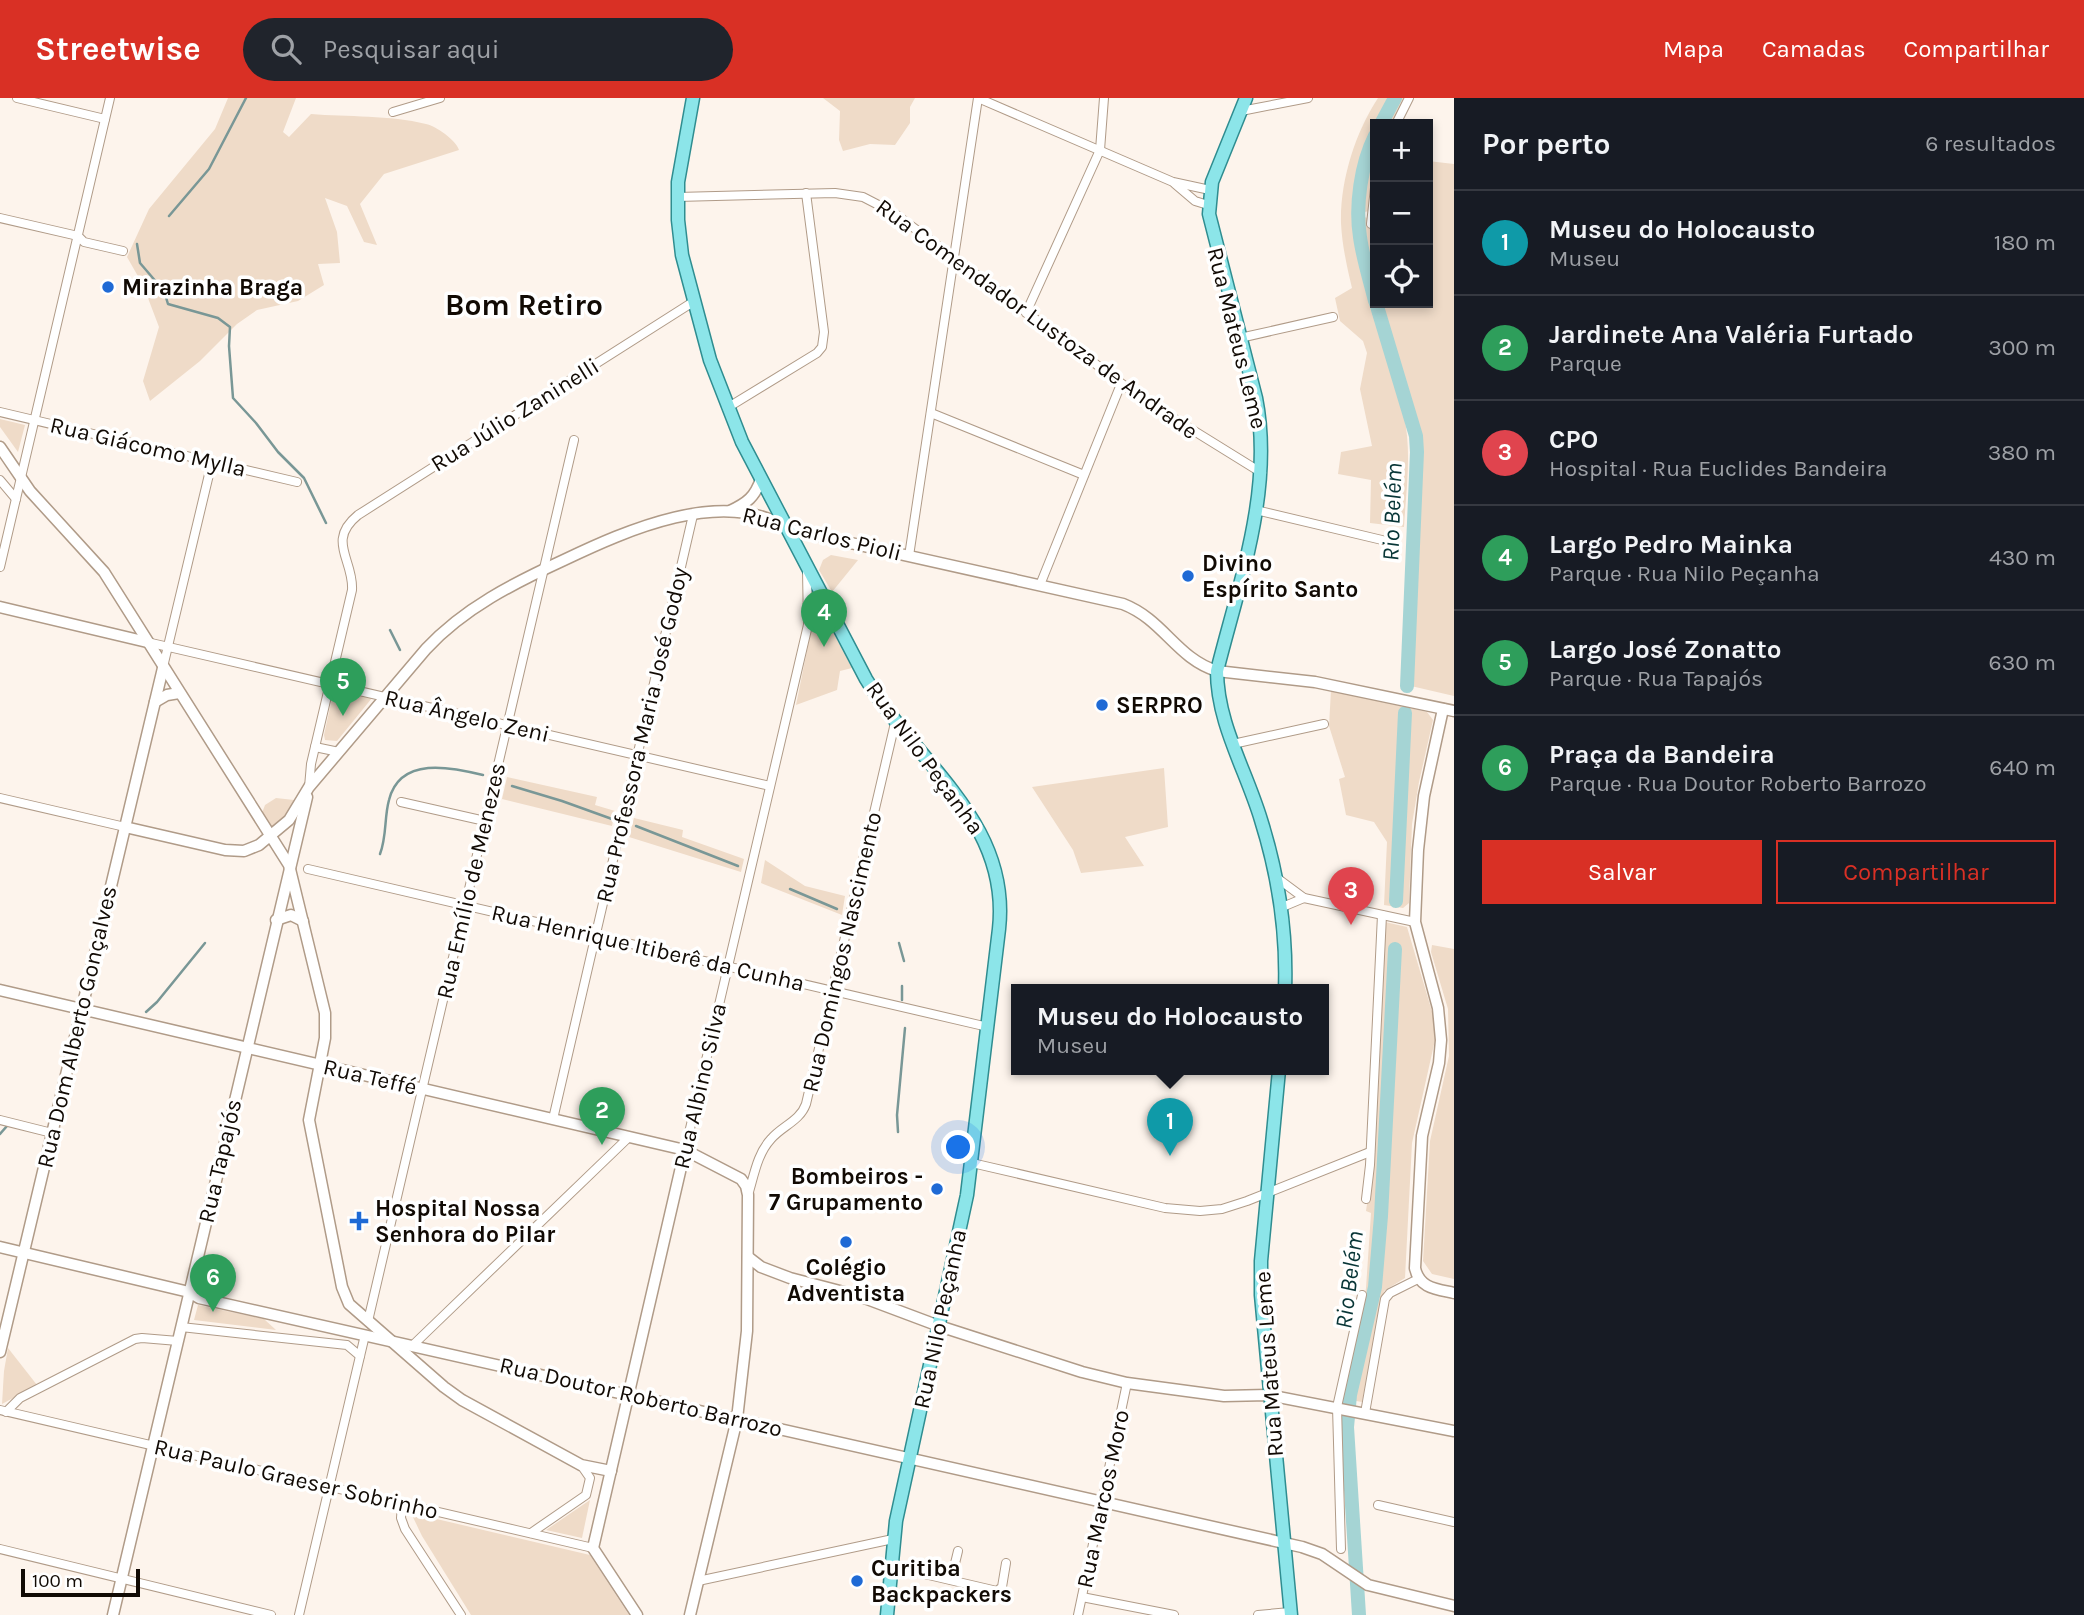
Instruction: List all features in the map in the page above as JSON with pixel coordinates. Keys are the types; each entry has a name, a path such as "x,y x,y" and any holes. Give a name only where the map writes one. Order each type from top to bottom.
{"main road":[{"name":"Rua Nilo Peçanha","path":"693,98 682,152 677,197 682,255 727,408 761,479 870,686 895,723 974,821 992,857 1000,889 1001,915 972,1163 964,1212 893,1539 887,1615"},
{"name":"Rua Mateus Leme","path":"1246,98 1210,190 1209,205 1211,229 1260,422 1262,473 1256,510 1217,671 1219,701 1261,819 1275,876 1285,959 1285,984"},
{"path":"0,447 43,507 96,562 289,865 325,1013 326,1038 310,1113 312,1137 344,1294 349,1304 462,1400 581,1465 611,1471"},
{"path":"728,512 754,496 761,479"},
{"name":"Rua Carlos Pioli","path":"272,836 289,820 309,787 446,629 491,597 544,569 625,532 693,515 728,512 767,517 788,528 1111,600 1133,608 1151,620 1191,659 1217,671"},
{"name":"Rua Ângelo Zeni","path":"0,607 147,642"},
{"name":"Rua Dom Alberto Gonçalves","path":"0,1352 163,668"},
{"path":"1217,671 1329,685 1448,710 1421,816 1415,922 1438,1007 1441,1040 1439,1063 1421,1146 1415,1261 1418,1279 1427,1286 1454,1293"},
{"path":"155,702 167,695 178,694"},
{"name":"Rua Tapajós","path":"113,1615 309,787"},
{"path":"125,827 225,850 251,849 272,836"},
{"path":"276,920 291,915 303,921"},
{"name":"Rua Teffé","path":"0,990 685,1150 736,1175"},
{"name":"Rua Mateus Leme","path":"1279,1075 1261,1295 1268,1395 1290,1613"},
{"name":"Rua Albino Silva","path":"593,1548 685,1150"},
{"path":"736,1175 746,1186 748,1195"},
{"name":"Rua Domingos Nascimento","path":"690,1615 737,1419 747,1331 748,1195"},
{"name":"Rua Doutor Roberto Barrozo","path":"0,1247 189,1293 199,1298 1283,1543 1322,1554 1363,1582 1454,1606"},
{"path":"748,1256 761,1267 790,1278"},
{"path":"748,1277 757,1272 790,1278 873,1301 939,1326 1082,1372 1127,1383 1224,1395 1268,1395 1454,1431"},
{"path":"349,1332 361,1328 368,1321"},
{"path":"412,1346 413,1359"},
{"path":"593,1548 637,1615"}],"street":[{"path":"17,98 105,119"},
{"path":"0,567 110,98"},
{"path":"393,112 440,98"},
{"path":"909,556 978,98 1172,181 1210,190"},
{"path":"1027,313 1100,150 1104,98"},
{"path":"1241,111 1308,98"},
{"path":"1398,119 1409,98"},
{"path":"1172,181 1191,198 1209,205"},
{"path":"727,408 810,358 822,346 824,332 806,193"},
{"name":"Rua Comendador Lustoza de Andrade","path":"677,197 849,194 876,202 894,212 1156,409 1262,473"},
{"path":"0,218 78,236 84,242 122,251"},
{"name":"Rua Júlio Zaninelli","path":"343,535 348,524 358,515 694,302"},
{"path":"1240,338 1333,317"},
{"path":"1040,585 1121,383"},
{"name":"Rua Giácomo Mylla","path":"0,412 297,482"},
{"path":"931,413 1084,475"},
{"name":"Rua Emílio de Menezes","path":"368,1321 574,440"},
{"name":"Rua Dom Alberto Gonçalves","path":"163,668 212,462"},
{"path":"0,480 16,499"},
{"path":"1256,510 1382,540"},
{"name":"Rua Professora Maria José Godoy","path":"553,1119 693,515"},
{"name":"Rua Tapajós","path":"309,787 314,747 352,590 351,573 342,549 343,535"},
{"name":"Rua Albino Silva","path":"685,1150 807,625 807,568"},
{"path":"807,625 818,615 834,619"},
{"name":"Rua Ângelo Zeni","path":"147,642 770,786"},
{"name":"Rua Domingos Nascimento","path":"748,1195 757,1163 769,1140 804,1111 895,723"},
{"path":"1233,744 1324,724"},
{"path":"314,747 340,752"},
{"path":"0,798 125,827"},
{"path":"401,802 485,821"},
{"name":"Rua Henrique Itiberê da Cunha","path":"307,869 988,1027"},
{"path":"1275,876 1304,898 1415,922"},
{"path":"1280,908 1304,898"},
{"path":"1366,1199 1382,915"},
{"path":"0,1120 52,1133"},
{"path":"412,1346 629,1137"},
{"path":"972,1163 1177,1210 1200,1211 1222,1209 1370,1152"},
{"name":"Rua Domingos Nascimento","path":"736,1175 748,1171 757,1163"},
{"path":"1360,1412 1385,1299 1390,1293 1418,1279"},
{"path":"1341,1549 1340,1408 1362,1295"},
{"path":"181,1327 346,1345 360,1356"},
{"path":"299,1615 365,1335"},
{"path":"3,1411 20,1398 135,1339 178,1341"},
{"name":"Rua Marcos Moro","path":"1078,1615 1127,1383"},
{"name":"Rua Paulo Graeser Sobrinho","path":"3,1411 593,1548"},
{"path":"531,1533 586,1495 590,1478 581,1465"},
{"path":"402,1503 401,1518 405,1528 461,1615"},
{"path":"1378,1505 1454,1521"},
{"path":"698,1581 893,1539"},
{"path":"0,1549 271,1615"},
{"path":"951,1580 958,1551"},
{"path":"890,1566 997,1591 1002,1587 1006,1563"},
{"path":"1082,1597 1174,1615"},
{"path":"1258,1615 1290,1613"}],"shaded area":[{"path":"228,98 296,98 283,132 289,137 311,114 383,118 430,125 450,138 459,150 384,174 360,204 377,245 364,242 347,206 325,198 337,232 340,263 318,264 324,285 298,301 257,310 237,324 200,361 150,401 143,381 159,327 143,285 127,257 149,209 215,129"},
{"path":"823,98 915,98 910,107 910,123 895,145 870,144 843,151 839,140 840,111"},
{"path":"1378,98 1405,98 1396,119 1370,119 1370,204 1369,211 1356,214 1370,308 1373,308 1404,416 1408,472 1404,527 1370,523 1371,480 1338,474 1341,452 1372,446 1360,389 1367,353 1363,341 1340,321 1335,298 1352,288 1344,248 1341,207 1350,158"},
{"path":"1433,162 1454,164 1454,696 1411,686 1422,456 1419,435 1381,308 1433,308"},
{"path":"1364,217 1370,219 1370,261 1364,233"},
{"path":"0,419 25,425 18,452 0,427"},
{"path":"831,555 858,560 832,592 819,570 823,560"},
{"path":"820,619 827,621 852,668 840,671 837,690 796,705 812,626"},
{"path":"334,689 372,698 337,741 325,740 324,735"},
{"path":"1331,690 1427,712 1433,720 1412,824 1409,903 1403,908 1384,905 1387,842 1374,822 1346,815 1339,779 1345,777 1329,726"},
{"path":"1164,768 1168,827 1125,837 1144,866 1081,873 1073,850 1032,787"},
{"path":"507,777 597,797 595,805 615,811 612,826 502,799"},
{"path":"276,798 294,800 287,815 274,830 262,813 265,805"},
{"path":"634,818 683,830 682,837 744,859 741,872 629,837"},
{"path":"765,860 805,886 845,896 842,915 761,883"},
{"path":"1385,922 1407,927 1433,1015 1435,1040 1412,1143 1405,1278 1384,1291 1362,1402 1345,1399 1366,1288 1371,1213 1366,1211 1374,1155"},
{"path":"1432,945 1454,949 1454,1279 1432,1274 1423,1261 1430,1141 1449,1056 1448,1009 1431,952"},
{"path":"198,1305 264,1319 276,1330 194,1320"},
{"path":"8,1348 37,1385 2,1404 4,1371"},
{"path":"590,1500 582,1538 546,1530"},
{"path":"411,1513 590,1555 629,1615 471,1615 422,1536"}],"waterway":[{"path":"169,216 209,169 246,98"},
{"name":"Rio Belém","path":"1384,119 1395,98"},
{"name":"Rio Belém","path":"1370,147 1363,172 1358,212 1361,245 1370,281"},
{"path":"137,244 140,263 164,291 168,304 218,318 230,327 233,398 278,452 304,478 326,523"},
{"name":"Rio Belém","path":"1378,308 1416,436 1407,686"},
{"path":"390,630 400,650"},
{"name":"Rio Belém","path":"1396,901 1405,713"},
{"path":"380,854 389,800 395,786 404,776 428,768 456,769 483,775"},
{"path":"512,786 612,819"},
{"path":"636,826 738,866"},
{"path":"790,889 837,909"},
{"path":"146,1012 205,943"},
{"path":"899,943 904,961"},
{"name":"Rio Belém","path":"1359,1615 1347,1427 1350,1395 1375,1287 1395,949"},
{"path":"902,986 902,1000"},
{"path":"898,1132 897,1115 905,1028"},
{"path":"0,1134 7,1126"}],"place":[{"name":"Mirazinha Braga","path":"108,287"},
{"name":"Divino Espírito Santo","path":"1188,576"},
{"name":"Largo Pedro Mainka","path":"824,647"},
{"name":"SERPRO","path":"1102,705"},
{"name":"Largo José Zonatto","path":"343,716"},
{"name":"CPO","path":"1351,925"},
{"name":"Jardinete Ana Valéria Furtado","path":"602,1145"},
{"name":"Museu do Holocausto","path":"1170,1156"},
{"name":"Bombeiros - 7 Grupamento","path":"937,1189"},
{"name":"Hospital Nossa Senhora do Pilar","path":"359,1221"},
{"name":"Colégio Adventista","path":"846,1242"},
{"name":"Praça da Bandeira","path":"213,1312"},
{"name":"Curitiba Backpackers","path":"857,1581"}],"district":[{"name":"Bom Retiro","path":"524,305"}]}
